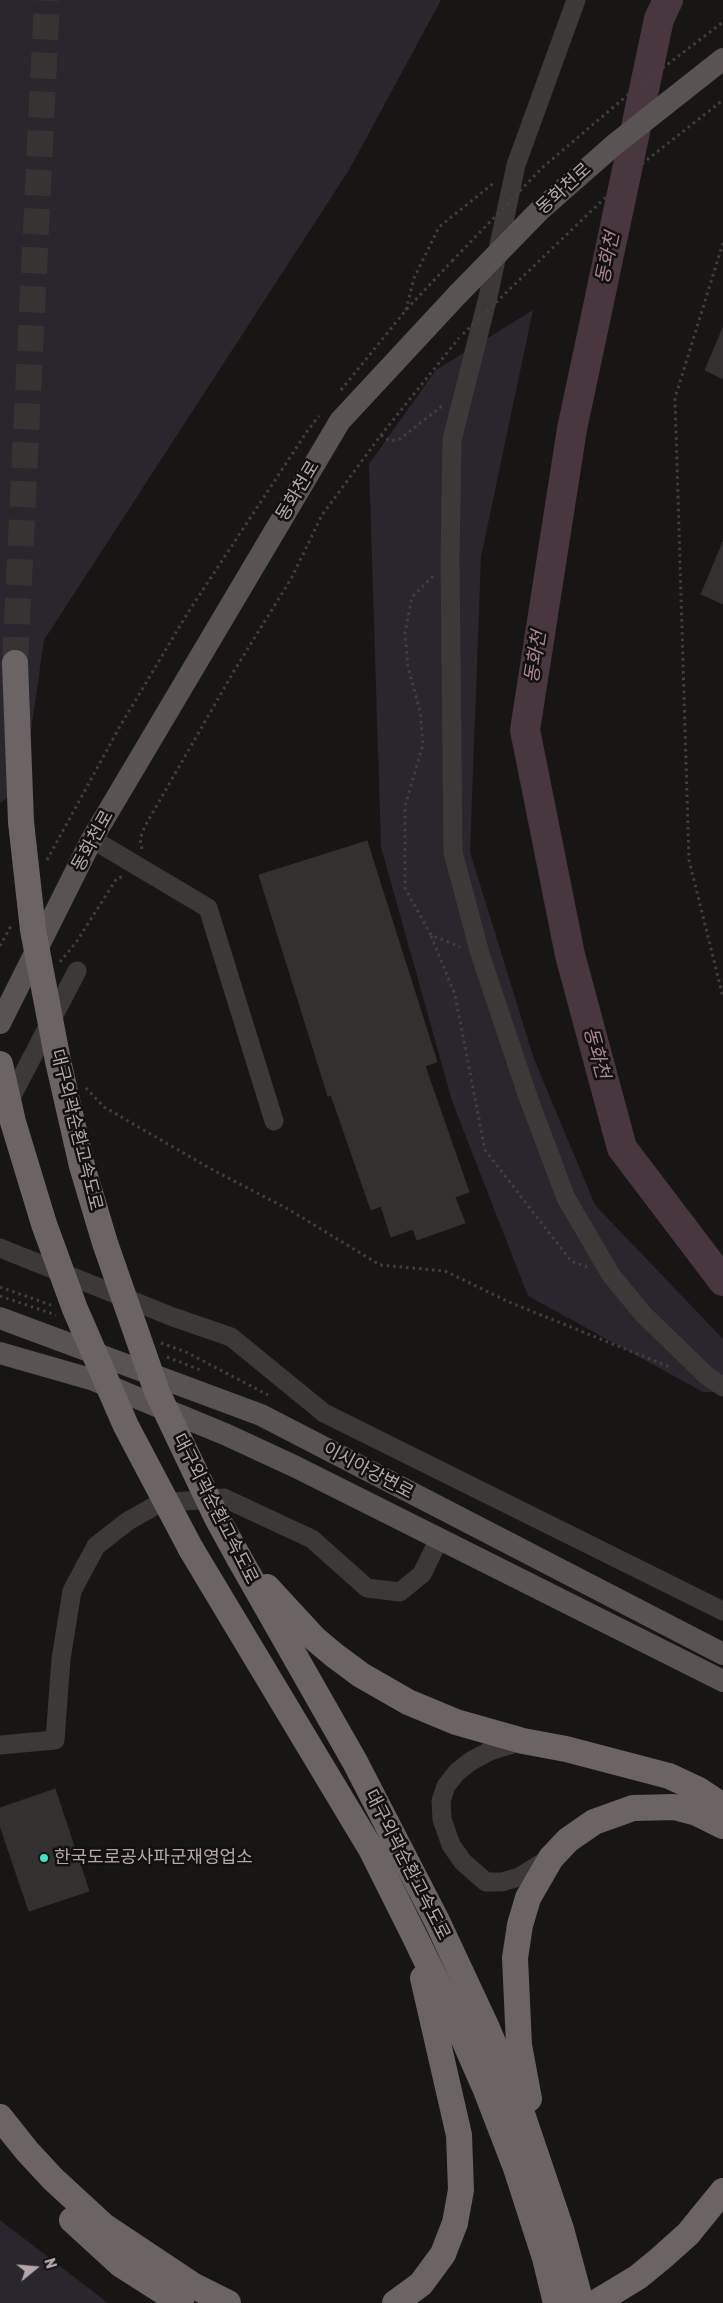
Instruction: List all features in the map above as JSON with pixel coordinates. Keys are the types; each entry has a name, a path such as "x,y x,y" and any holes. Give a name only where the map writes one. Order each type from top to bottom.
{"highway":[{"name":"대구외곽순환고속도로","path":"15,663 21,822 33,930 58,1061 82,1166 108,1252 157,1392 217,1518 355,1762 436,1921 516,2096 552,2200 575,2276 580,2303"},
{"name":"대구외곽순환고속도로","path":"0,1064 13,1122 44,1224 75,1309 126,1426 191,1549 371,1849 413,1933 486,2090 516,2168 545,2258 556,2303"},
{"path":"239,1558 315,1639 361,1675 408,1702 456,1722 523,1742 566,1749 669,1776 699,1790 723,1806"},
{"path":"552,2200 519,2046 515,1958 520,1925 528,1898 551,1858 568,1840 594,1822 634,1808 674,1807 697,1813 723,1826"},
{"path":"395,2303 421,2284 443,2254 454,2223 461,2190 459,2135 413,1933"},
{"path":"0,2117 27,2151 75,2201 183,2298 245,2303"},
{"path":"0,2136 61,2211 120,2264 183,2298 228,2303"},
{"path":"595,2303 638,2277 660,2259 688,2234 723,2190"},
{"path":"621,2303 674,2264 699,2240 723,2210"}],"main road":[{"name":"동화천로","path":"0,1023 92,838 340,421 458,294 547,203 614,145 723,59"},
{"name":"이시아강변로","path":"0,1318 260,1415 723,1654"},
{"name":"이시아강변로","path":"0,1353 94,1380 227,1435 723,1681"}],"street":[{"path":"576,0 516,165 488,297 452,440 450,560 453,852 480,954 527,1094 566,1198 611,1275 643,1314 707,1376 723,1387"},
{"path":"92,838 208,908 274,1121"},
{"path":"0,1119 77,971"},
{"path":"0,1248 173,1317 230,1337 324,1413 723,1611"},
{"path":"0,1745 55,1740 61,1660 72,1591 96,1546 128,1521 160,1504 224,1498 312,1540 367,1588 383,1590 400,1592 422,1574 440,1539"},
{"path":"523,1742 490,1751 471,1761 457,1772 446,1786 441,1801 442,1819 451,1845 463,1862 486,1882 502,1882 519,1877 551,1858"}],"path":[{"path":"338,392 406,310 543,167 630,93 723,22"},
{"path":"147,853 142,848 140,839 146,826 234,671 291,579 322,515 381,435 463,334 634,170 723,100"},
{"path":"406,310 414,278 439,227 516,165"},
{"path":"723,244 675,398 689,860 723,997"},
{"path":"381,435 390,442 400,439 465,389"},
{"path":"43,868 118,728 186,614 302,438 320,415"},
{"path":"450,560 412,597 405,633 408,667 420,711 423,744 405,806 405,888 431,936 456,995 486,1150 571,1262 611,1275"},
{"path":"59,962 77,941 117,878 130,879"},
{"path":"0,946 14,920"},
{"path":"431,936 480,954"},
{"path":"81,1082 104,1107 213,1170 288,1208 380,1265 445,1271 509,1302 677,1370"}],"shaded area":[{"path":"0,0 441,0 349,170 44,640 23,787 0,803"},
{"path":"533,310 481,557 470,852 534,1059 595,1205 723,1339 723,1392 703,1392 528,1296 452,1101 381,847 369,464 436,370"},
{"path":"0,2220 108,2303 0,2303"}],"building":[{"path":"723,328 723,379 705,370"},
{"path":"723,542 723,604 701,594"},
{"path":"367,841 437,1062 425,1066 469,1192 455,1197 465,1223 417,1240 413,1229 391,1237 381,1206 371,1210 331,1095 328,1096 259,875"},
{"name":"한국도로공사파군재영업소","path":"55,1789 89,1891 29,1911 0,1826 0,1808"}],"waterway":[{"name":"동화천","path":"668,0 659,19 572,429 525,730 570,955 622,1148 723,1281"}],"tunnel":[{"path":"15,663 47,0"}],"place":[{"name":"한국도로공사파군재영업소","path":"44,1858"}]}
